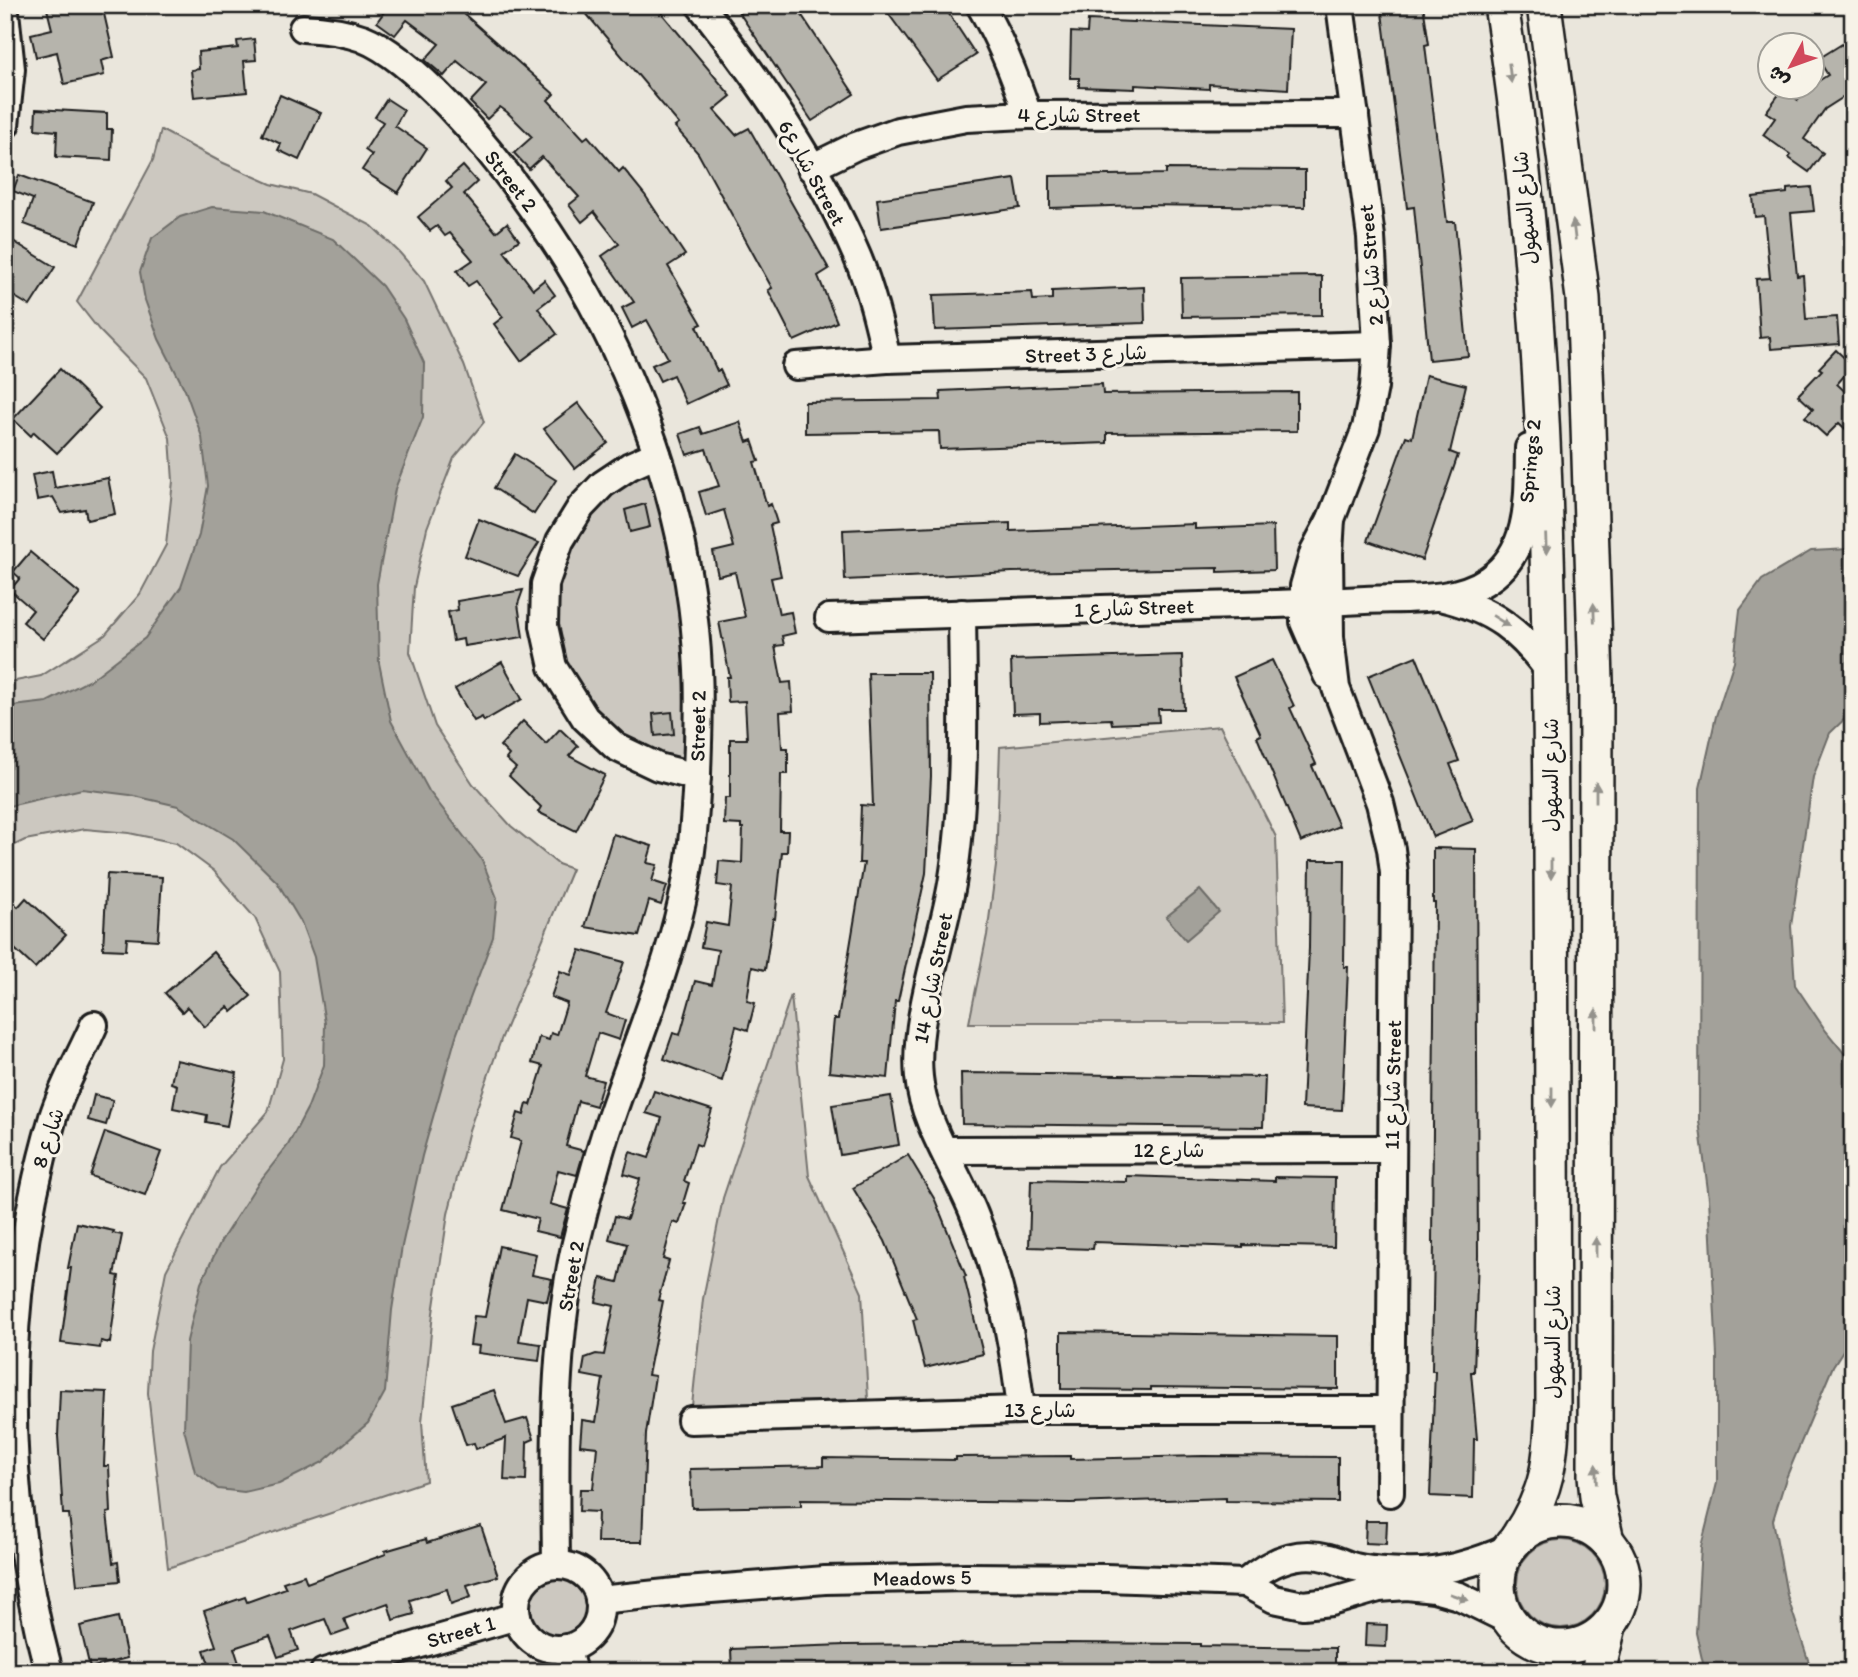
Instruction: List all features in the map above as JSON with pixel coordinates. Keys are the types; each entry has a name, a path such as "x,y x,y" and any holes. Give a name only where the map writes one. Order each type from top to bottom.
{"main road":[{"name":"شارع السهول","path":"1501,5 1521,161 1540,362 1550,674 1551,1457 1534,1510 1513,1543"},
{"name":"شارع السهول","path":"1544,5 1583,298 1587,394 1596,681 1595,1475 1607,1541"},
{"path":"1540,362 1545,332 1549,326 1565,324 1575,335 1587,394"},
{"path":"1515,1627 1538,1643 1566,1647 1594,1639 1609,1626 1619,1611 1624,1593 1623,1574 1618,1557 1607,1541 1591,1529 1573,1522 1553,1521 1534,1527 1513,1543 1500,1565 1497,1584 1500,1603 1542,1672"},
{"path":"1598,1672 1609,1626"}],"street":[{"name":"شارع6 Street","path":"699,5 754,74 811,168 857,256 869,289 887,359"},
{"path":"980,5 1005,52 1028,114"},
{"name":"شارع 2 Street","path":"1302,604 1308,568 1331,519 1366,428 1374,387 1377,345 1371,237 1340,5"},
{"path":"5,12 11,69 5,125"},
{"name":"Street 2","path":"303,28 335,30 366,39 393,56 464,123 506,172 551,234 606,327 628,375 657,454 675,514 686,565 694,617 700,720 691,861 673,940 607,1128 575,1250 557,1375 556,1564"},
{"name":"شارع 4 Street","path":"811,168 856,146 898,131 966,118 1028,114 1355,114"},
{"name":"Street شارع 3","path":"796,366 887,359 1377,345"},
{"name":"Springs 2","path":"1448,594 1480,584 1499,571 1516,550 1527,500 1531,419 1541,397"},
{"path":"657,454 630,466 603,484 581,507 560,541 545,584 544,626 553,667 585,718 616,747 658,767 696,777"},
{"name":"شارع 2 Street","path":"1330,602 1331,519"},
{"path":"1448,594 1486,611 1511,628 1533,649 1550,674"},
{"name":"شارع 1 Street","path":"829,618 1302,604 1448,594"},
{"name":"شارع 11 Street","path":"1330,602 1331,654 1336,688 1380,803 1391,849 1394,897 1390,1493"},
{"name":"شارع 11 Street","path":"1302,604 1310,639 1325,673 1336,688"},
{"name":"شارع 14 Street","path":"962,613 963,746 959,828 952,884 923,1022 919,1076 923,1102 975,1216 999,1285 1015,1356 1021,1410"},
{"name":"شارع 8","path":"50,1672 27,1581 15,1503 8,1376 12,1314 22,1238 36,1175 54,1114 94,1025"},
{"name":"شارع 12","path":"945,1150 1392,1149"},
{"name":"شارع 13","path":"691,1420 1021,1410 1390,1410"},
{"path":"1245,1583 1273,1564 1293,1569 1321,1570 1345,1565 1406,1572 1432,1571 1484,1559 1513,1543"},
{"path":"556,1564 572,1567 585,1574 594,1586 599,1600 596,1625 578,1644 569,1660 535,1642 523,1631 517,1616 518,1592 524,1581 533,1572 556,1564"},
{"path":"1273,1564 1274,1599"},
{"path":"1345,1565 1345,1598"},
{"name":"Meadows 5","path":"599,1600 825,1580 966,1577 1245,1583 1274,1599 1303,1605 1331,1602 1379,1588 1407,1586 1459,1595 1515,1627"},
{"name":"Street 1","path":"324,1672 517,1616"}],"shaded area":[{"path":"161,130 219,161 271,184 311,194 372,226 424,281 464,365 484,422 454,458 427,528 414,587 410,652 435,726 473,784 511,826 558,864 572,869 502,1037 469,1130 448,1214 433,1313 422,1422 426,1481 168,1568 148,1393 150,1351 166,1271 220,1167 268,1112 283,1059 280,972 255,918 214,871 176,843 129,833 85,829 25,840 5,850 5,683 41,676 105,635 140,594 166,545 173,481 170,438 146,378 99,330 77,302 153,160"},
{"path":"212,207 264,211 333,239 382,286 404,319 424,363 423,417 395,489 377,584 379,663 391,721 429,791 482,860 497,898 493,937 456,1036 422,1156 402,1246 392,1310 385,1392 368,1423 323,1462 279,1484 244,1492 218,1489 195,1472 184,1429 187,1341 201,1283 221,1241 256,1186 288,1145 308,1107 324,1065 325,1023 314,957 301,922 277,882 233,839 178,806 130,795 82,789 5,807 5,707 47,702 92,679 145,638 181,587 199,535 208,486 202,437 185,390 159,339 145,300 140,272 152,238 180,217"},
{"path":"657,454 675,514 697,777 616,747 553,667 560,541 581,507"},
{"path":"1853,550 1853,711 1830,733 1813,777 1791,926 1795,985 1826,1031 1853,1064 1853,1335 1833,1366 1786,1478 1773,1520 1787,1595 1812,1672 1705,1672 1696,1633 1701,1547 1717,1483 1717,1356 1709,1198 1699,1121 1700,788 1716,716 1734,661 1740,610 1762,580 1811,551"},
{"path":"1220,726 1276,837 1282,1023 969,1023 987,935 996,866 1000,747"},
{"path":"1200,890 1219,912 1186,940 1166,917"},
{"path":"791,995 809,1176 862,1293 868,1399 692,1406 703,1299 723,1198"},
{"path":"1561,1540 1578,1543 1592,1553 1602,1567 1605,1584 1602,1601 1592,1615 1578,1625 1561,1628 1544,1625 1530,1615 1520,1601 1517,1584 1520,1567 1530,1553 1544,1543"},
{"path":"553,1579 563,1579 578,1587 584,1596 584,1618 578,1627 563,1635 553,1635 535,1623 530,1612 530,1602 542,1584"}],"building":[{"path":"46,5 102,5 114,57 101,61 104,75 64,84 57,52 36,57 31,34 52,29"},
{"path":"387,5 454,5 554,94 548,100 584,139 588,136 619,172 623,168 645,195 685,255 668,266 702,324 697,326 717,371 720,370 727,385 686,404 673,375 660,381 652,365 668,358 647,320 632,328 622,308 634,302 602,256 619,244 594,212 582,222 569,205 579,197 542,157 529,169 514,153 532,137 507,112 500,107 487,119 470,102 486,85 457,61 444,76 425,60 439,44 407,20 395,35 377,22"},
{"path":"579,5 655,5 731,96 714,110 736,135 749,128 829,269 818,276 837,322 794,341 768,290 772,288 698,153 675,127 679,124"},
{"path":"734,5 795,5 854,94 812,121"},
{"path":"882,5 943,5 976,55 937,80"},
{"path":"1381,5 1423,5 1429,44 1425,45 1447,222 1455,222 1468,356 1429,360 1414,207 1407,208"},
{"path":"1088,20 1291,29 1288,89 1209,84 1209,89 1135,85 1135,89 1079,87 1079,78 1070,78 1071,32 1087,33"},
{"path":"254,39 256,60 244,61 247,92 194,97 191,70 199,69 198,52 238,48 237,41"},
{"path":"1842,44 1853,61 1853,91 1825,109 1804,139 1823,153 1809,172 1763,135 1775,118 1766,112 1773,102 1826,102 1826,54"},
{"path":"280,95 321,113 299,160 278,150 281,144 262,135"},
{"path":"387,99 404,110 395,126 427,148 398,193 362,170 372,155 365,150 383,122 375,117"},
{"path":"36,109 107,113 107,129 112,129 111,160 56,157 57,131 35,129"},
{"path":"463,166 477,182 464,194 496,232 507,223 519,240 504,251 533,289 544,280 555,295 538,308 557,334 521,361 494,324 503,317 476,281 468,286 457,271 473,260 450,233 445,236 437,226 430,231 418,217 452,188 446,181"},
{"path":"1166,169 1305,170 1305,207 1141,205 1050,208 1050,176 1166,174"},
{"path":"19,175 93,202 78,244 24,224 33,199 13,191"},
{"path":"1015,179 1020,208 881,228 877,199"},
{"path":"1811,187 1814,211 1791,213 1797,276 1803,275 1806,319 1837,317 1839,344 1771,349 1770,337 1760,338 1756,279 1770,278 1764,216 1755,217 1753,197 1787,193 1787,189"},
{"path":"5,236 55,267 30,306 5,291"},
{"path":"1322,276 1322,315 1182,317 1181,278"},
{"path":"1144,287 1145,323 935,330 933,295 1032,292 1033,300 1052,299 1052,291"},
{"path":"1836,350 1853,366 1837,384 1853,399 1853,436 1839,423 1826,436 1805,417 1813,409 1798,395 1822,370 1819,368"},
{"path":"60,369 100,408 57,453 34,432 31,436 13,419"},
{"path":"1426,375 1466,385 1450,452 1458,455 1422,560 1368,541 1406,436 1412,438"},
{"path":"1102,384 1103,394 1297,392 1297,431 1107,433 1107,443 940,449 939,431 805,433 805,402 941,400 940,391"},
{"path":"578,403 608,443 575,469 544,429"},
{"path":"740,422 747,442 752,440 759,461 754,462 767,506 771,504 777,523 770,525 781,576 771,578 779,614 791,612 795,633 782,636 784,645 775,646 782,683 791,682 793,711 780,712 782,748 788,748 788,774 781,774 780,831 788,831 787,852 782,852 775,919 773,918 765,970 752,967 747,1001 755,1003 748,1030 736,1026 722,1081 664,1059 673,1033 680,1035 695,981 712,985 718,950 701,947 706,922 728,926 732,887 717,885 719,861 742,863 743,828 741,825 724,824 725,798 730,798 730,739 747,739 745,701 728,702 727,677 730,677 719,622 745,617 735,572 718,576 713,552 734,547 724,510 706,516 699,492 719,486 706,449 687,455 680,434 700,427 703,434"},
{"path":"515,454 556,480 534,514 494,488"},
{"path":"52,471 55,488 108,478 115,514 87,520 85,509 62,513 53,497 37,500 32,475"},
{"path":"645,504 650,527 630,532 625,510"},
{"path":"479,519 539,543 518,576 465,556"},
{"path":"1010,523 1010,531 1195,524 1195,529 1273,526 1274,570 1218,572 1218,568 1012,572 845,580 843,530"},
{"path":"30,552 80,594 43,639 23,622 33,610 10,590 20,578 13,572"},
{"path":"523,590 518,604 523,637 464,646 463,639 453,641 448,612 458,610 457,601"},
{"path":"1182,655 1184,709 1158,709 1159,722 1112,724 1111,719 1040,722 1040,713 1013,714 1011,660"},
{"path":"1416,656 1459,761 1450,764 1473,821 1433,837 1368,676"},
{"path":"1272,660 1294,706 1290,708 1316,764 1312,766 1339,826 1301,842 1257,737 1261,735 1234,677"},
{"path":"502,662 522,699 484,721 482,717 474,721 455,689"},
{"path":"868,673 930,673 931,776 926,873 898,1001 895,1001 888,1078 829,1072 834,1019 838,1019 864,863 859,863 861,805 873,806"},
{"path":"672,712 674,734 655,736 653,714"},
{"path":"523,721 546,744 560,729 578,746 569,756 605,775 576,831 538,812 541,807 509,776 516,768 506,759 509,755 500,746"},
{"path":"613,834 652,846 647,863 657,865 652,881 667,886 661,905 649,901 639,936 585,927"},
{"path":"1433,848 1476,849 1478,1256 1474,1372 1471,1372 1477,1439 1474,1439 1473,1498 1430,1496 1435,1371 1432,1371 1435,903"},
{"path":"1310,860 1345,860 1344,967 1348,967 1342,1110 1302,1108"},
{"path":"107,874 162,877 158,940 127,938 126,950 103,949"},
{"path":"5,895 18,907 26,898 66,935 35,968 5,940"},
{"path":"580,950 624,962 606,1013 625,1020 619,1040 598,1033 585,1076 603,1081 596,1106 578,1101 566,1146 584,1151 577,1175 558,1170 550,1204 568,1209 560,1237 535,1231 538,1219 503,1210 521,1141 511,1138 518,1113 524,1115 527,1104 531,1105 543,1066 532,1063 539,1037 549,1040 551,1033 557,1035 567,1003 551,997 560,971 571,975"},
{"path":"213,952 251,996 232,1012 228,1007 205,1027 187,1007 182,1012 165,993"},
{"path":"176,1060 237,1073 227,1126 206,1122 207,1115 173,1108 177,1085 171,1083"},
{"path":"961,1073 1265,1077 1263,1127 962,1124"},
{"path":"654,1091 712,1110 701,1146 696,1144 684,1181 689,1183 683,1203 686,1203 679,1224 673,1222 663,1259 669,1261 658,1300 663,1301 648,1375 655,1376 646,1434 642,1542 597,1542 598,1512 579,1511 580,1489 593,1489 597,1447 580,1445 582,1420 596,1422 603,1379 582,1375 585,1358 596,1354 604,1355 614,1306 596,1302 601,1278 618,1282 627,1244 609,1239 615,1216 627,1219 640,1179 624,1174 630,1152 649,1158 662,1118 646,1113"},
{"path":"94,1095 113,1100 106,1125 88,1120"},
{"path":"891,1096 899,1145 840,1155 832,1105"},
{"path":"105,1132 161,1152 145,1195 90,1176"},
{"path":"908,1155 935,1200 966,1276 964,1277 983,1354 925,1368 913,1320 917,1319 885,1241 853,1188"},
{"path":"1127,1176 1275,1181 1275,1177 1335,1178 1334,1247 1094,1242 1093,1249 1029,1247 1031,1180 1127,1182"},
{"path":"77,1223 122,1235 114,1275 119,1276 110,1343 101,1341 100,1348 61,1343 71,1268 68,1268"},
{"path":"499,1246 536,1254 532,1275 552,1279 547,1301 527,1297 519,1341 541,1344 539,1361 478,1353 479,1346 470,1345 474,1316 485,1317"},
{"path":"1061,1332 1338,1336 1338,1389 1061,1389"},
{"path":"60,1390 107,1392 104,1466 109,1466 111,1512 107,1513 113,1563 118,1562 120,1581 77,1585 69,1514 63,1514 58,1436"},
{"path":"494,1390 506,1424 527,1418 534,1439 527,1442 526,1481 504,1480 506,1438 476,1449 474,1443 466,1445 452,1404"},
{"path":"1070,1456 1070,1459 1338,1457 1338,1502 1226,1501 1226,1498 1071,1503 801,1500 801,1506 692,1508 690,1469 823,1466 823,1458 956,1460 956,1457"},
{"path":"1366,1521 1387,1521 1386,1544 1365,1543"},
{"path":"481,1526 498,1576 467,1585 471,1597 451,1604 447,1589 410,1600 414,1614 393,1620 388,1603 344,1619 349,1630 332,1636 325,1619 291,1631 298,1650 278,1657 270,1636 234,1648 240,1666 212,1672 204,1650 216,1646 204,1611 245,1597 247,1602 286,1588 283,1582 304,1575 307,1583 386,1554 385,1551 426,1539 427,1543"},
{"path":"118,1617 127,1658 90,1668 80,1626"},
{"path":"1366,1624 1387,1625 1386,1647 1365,1646"},
{"path":"1063,1643 1335,1648 1335,1672 732,1672 731,1649"}]}
